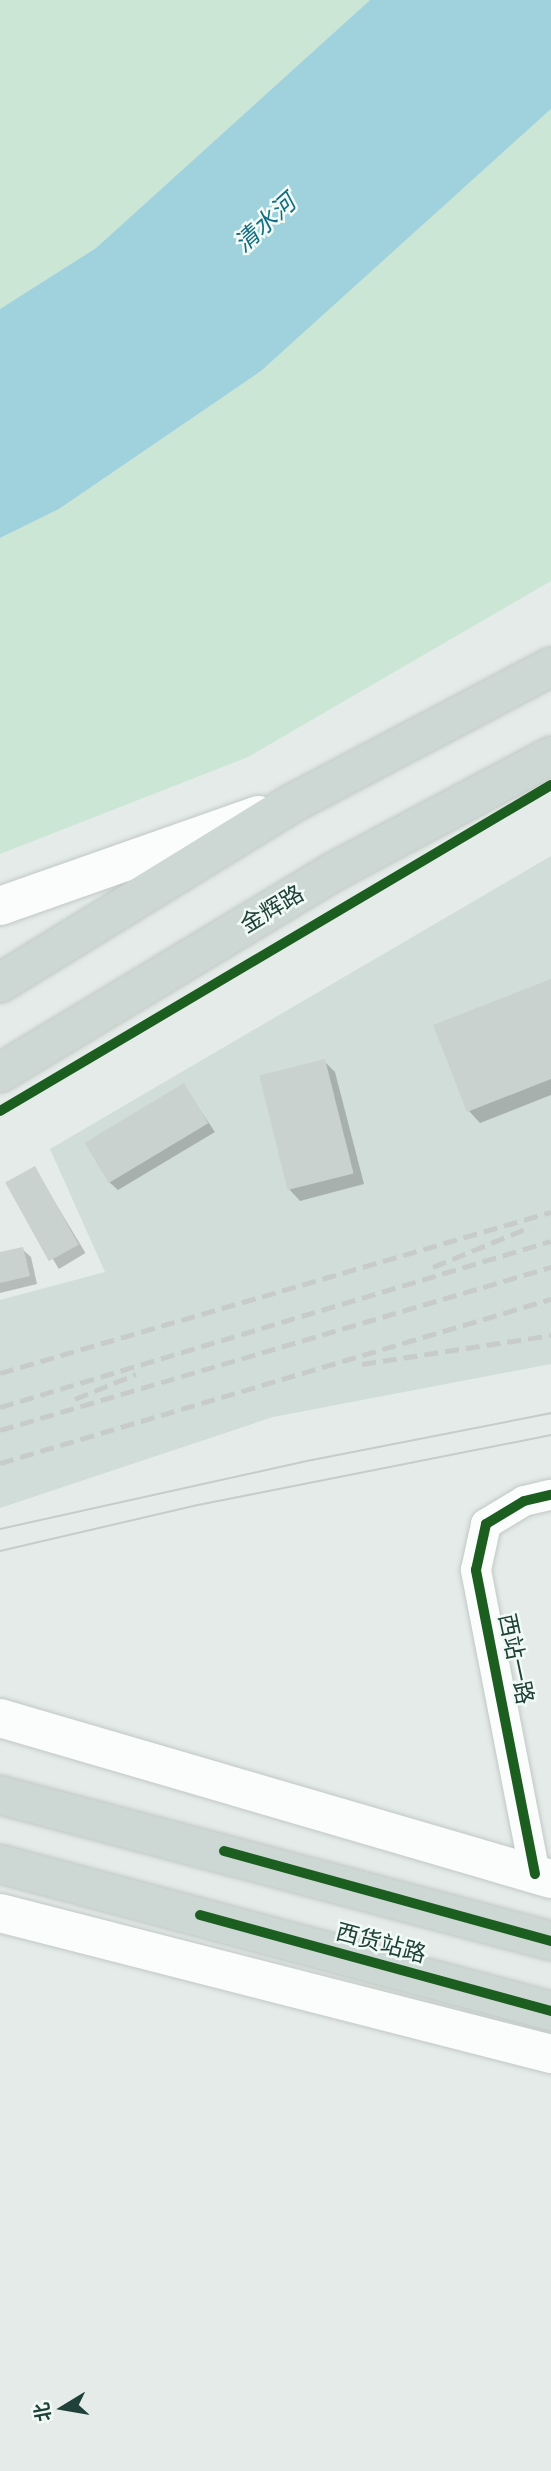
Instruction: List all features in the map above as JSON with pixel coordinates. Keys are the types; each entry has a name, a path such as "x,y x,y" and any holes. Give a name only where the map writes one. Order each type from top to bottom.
{"main road":[{"path":"0,983 293,803 551,667"},
{"name":"金辉路","path":"0,1073 335,871 551,756"},
{"path":"0,906 293,803"},
{"path":"0,1718 543,1877"},
{"name":"西货站路","path":"0,1795 224,1851 551,1941"},
{"name":"西货站路","path":"0,1864 200,1915 551,2011"},
{"path":"0,1913 551,2054"}],"street":[{"name":"西站一路","path":"543,1877 476,1570 486,1524 524,1501 551,1496"}],"shaded area":[{"path":"551,856 551,1364 273,1417 0,1508 0,1300 105,1272 50,1149"}],"green space":[{"path":"0,0 370,0 96,248 0,309"},
{"path":"551,109 551,581 248,757 0,854 0,538 59,509 261,371"}],"water":[{"name":"清水河","path":"370,0 551,0 551,109 261,371 59,509 0,538 0,309 96,248"}],"building":[{"path":"551,979 551,1079 467,1112 433,1025"},
{"path":"325,1059 354,1173 288,1190 259,1075"},
{"path":"184,1083 208,1123 109,1183 85,1143"},
{"path":"35,1166 79,1245 49,1261 5,1182"},
{"path":"23,1247 30,1276 0,1283 0,1252"}],"tram line":[{"path":"0,1529 312,1460 551,1413"},
{"path":"0,1551 198,1505 551,1435"}],"railway":[{"path":"0,1373 551,1212"},
{"path":"433,1267 530,1227"},
{"path":"0,1407 551,1241"},
{"path":"0,1430 551,1267"},
{"path":"0,1463 551,1299"},
{"path":"362,1364 551,1335"},
{"path":"75,1399 136,1374"}],"cycle path":[{"path":"0,1111 551,785"},
{"path":"535,1874 476,1570 486,1524 524,1501 551,1495"},
{"path":"224,1851 551,1941"},
{"path":"200,1915 551,2011"}]}
